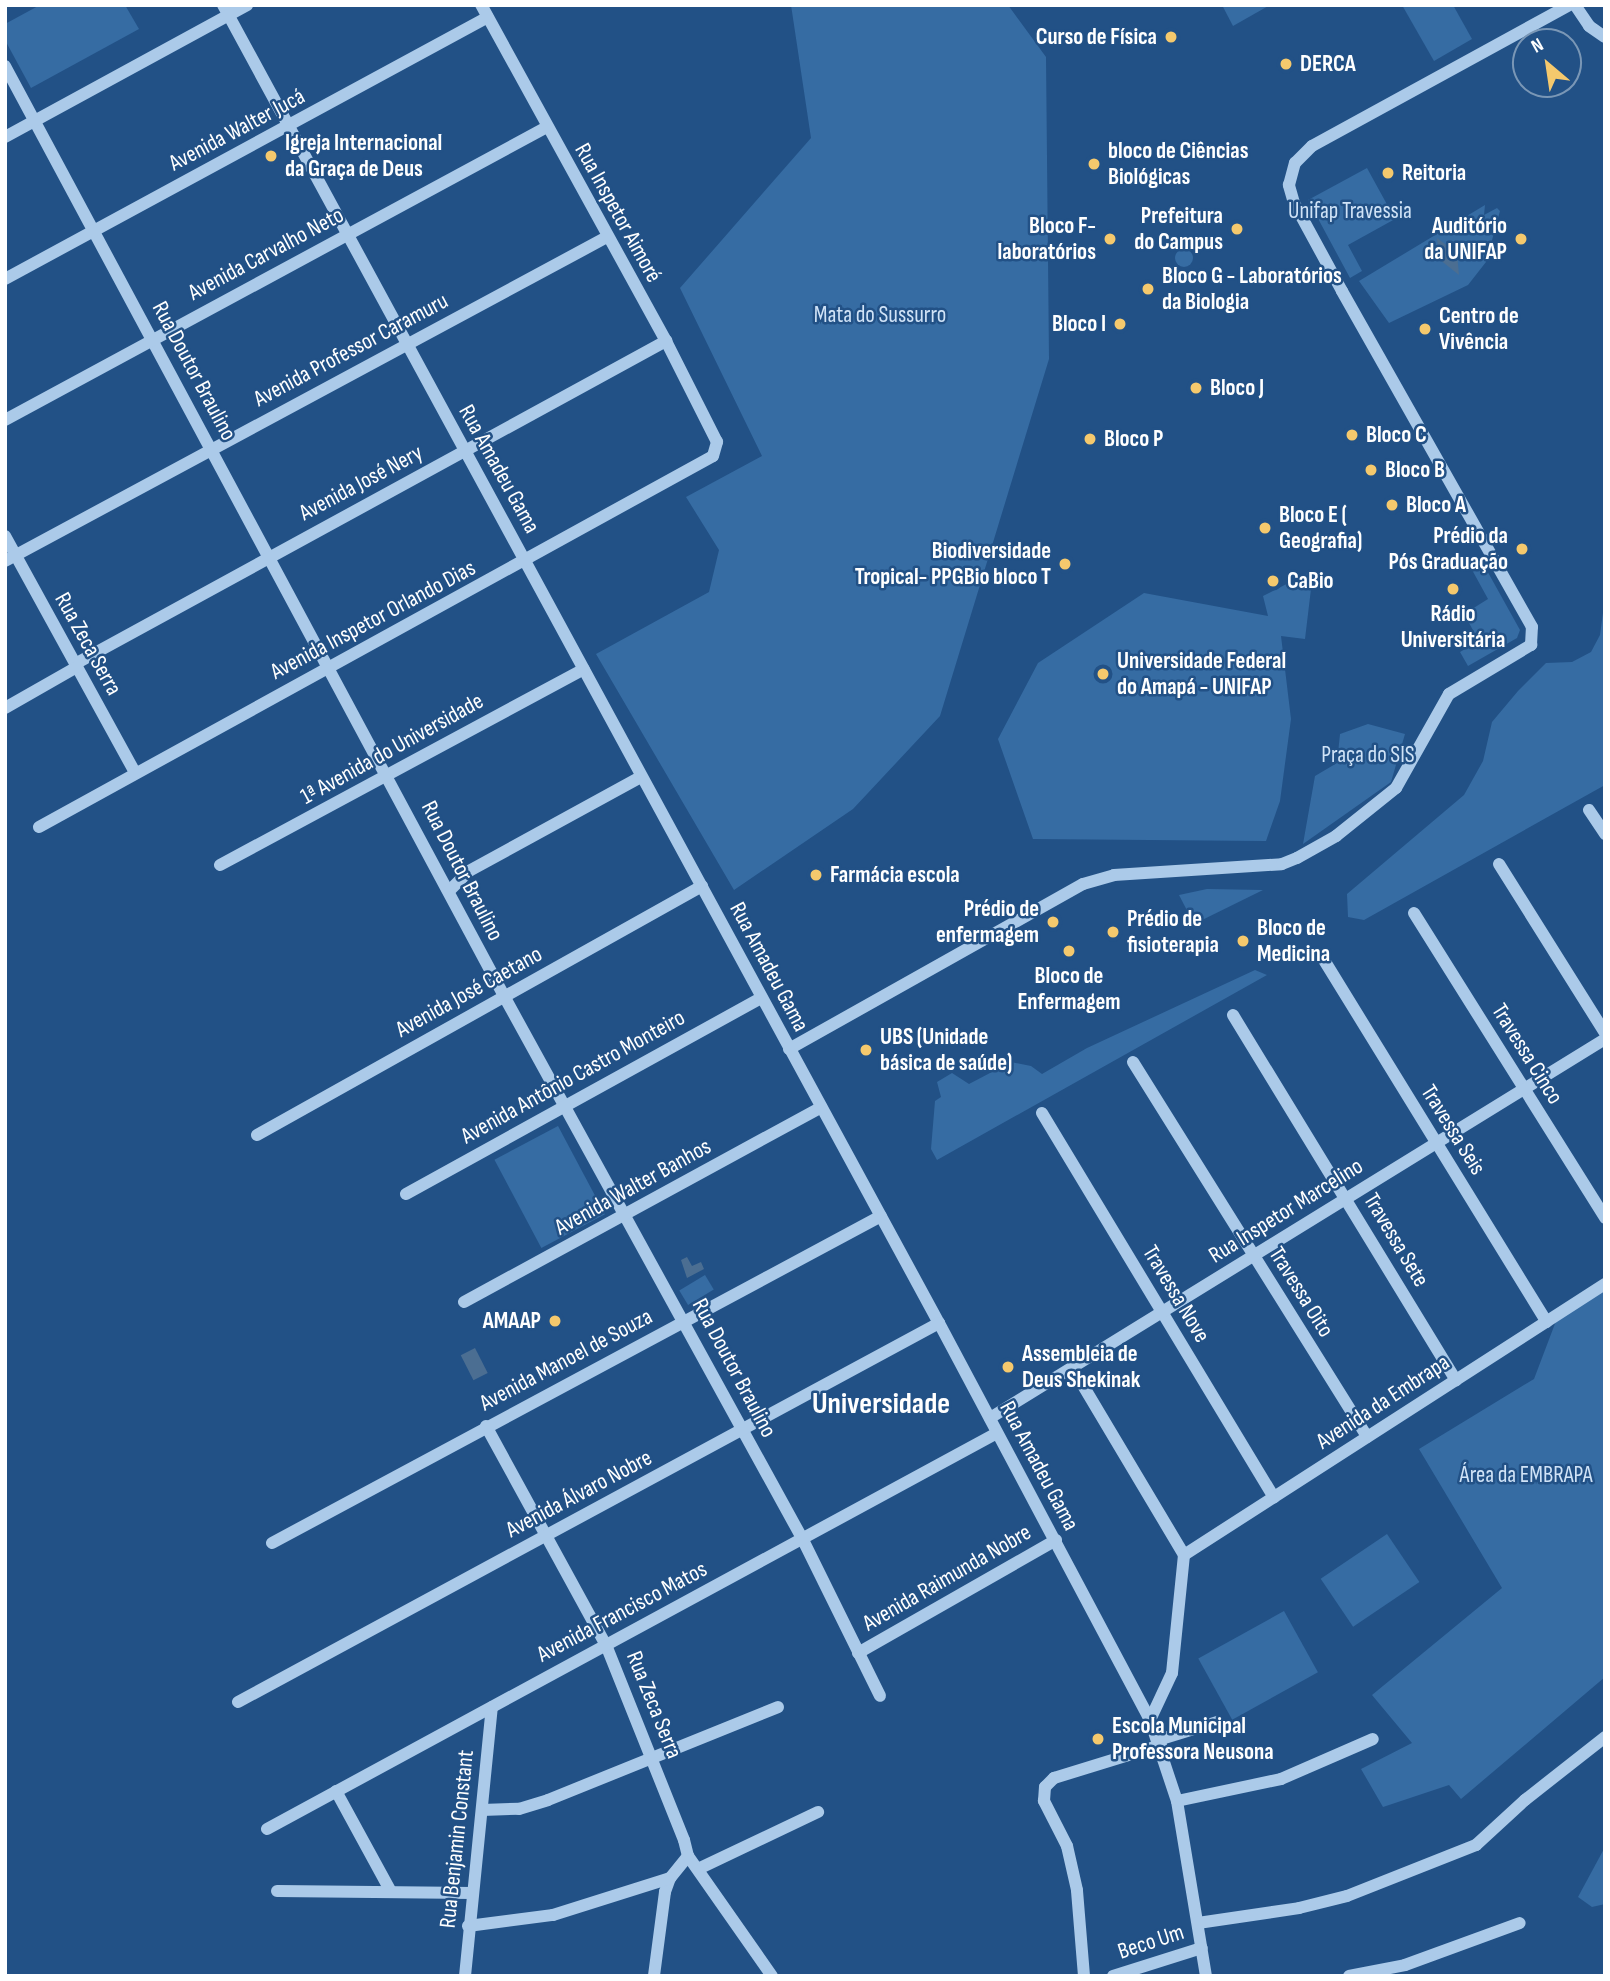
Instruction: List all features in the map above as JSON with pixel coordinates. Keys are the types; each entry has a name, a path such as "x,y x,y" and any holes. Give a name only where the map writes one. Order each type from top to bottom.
{"street":[{"path":"5,137 226,10 247,5"},
{"path":"789,1049 1083,884 1114,876 1282,864 1297,858 1336,836 1396,788 1450,694 1531,645 1532,627 1342,291 1294,203 1289,185 1295,163 1312,146 1572,5 1589,26 1605,37"},
{"name":"Rua Amadeu Gama","path":"226,10 940,1323 1150,1720 1177,1801 1206,1976"},
{"name":"Avenida Walter Jucá","path":"5,279 95,228 289,126 484,11"},
{"name":"Rua Inspetor Aimoré","path":"484,11 666,341 717,442"},
{"name":"Rua Doutor Braulino","path":"5,66 389,775 504,996 627,1215 802,1538 880,1696"},
{"name":"Avenida Carvalho Neto","path":"5,420 547,127"},
{"name":"Avenida Professor Caramuru","path":"10,558 607,237"},
{"name":"Avenida José Nery","path":"5,708 269,555 466,452 666,341"},
{"name":"Avenida Inspetor Orlando Dias","path":"39,827 134,771 331,668 707,462 717,442"},
{"name":"Rua Zeca Serra","path":"5,537 10,558 76,666 134,771"},
{"name":"1ª Avenida do Universidade","path":"220,865 584,668"},
{"path":"449,891 469,871 642,777"},
{"path":"1589,810 1605,834"},
{"path":"1499,864 1605,1033"},
{"name":"Avenida José Caetano","path":"257,1135 702,886"},
{"name":"Travessa Cinco","path":"1414,913 1605,1218"},
{"name":"Travessa Seis","path":"1324,960 1546,1322"},
{"name":"Avenida Antônio Castro Monteiro","path":"406,1194 761,998"},
{"name":"Travessa Sete","path":"1233,1015 1457,1380"},
{"name":"Rua Inspetor Marcelino","path":"990,1418 1605,1039"},
{"name":"Travessa Oito","path":"1133,1062 1367,1437"},
{"name":"Avenida Walter Banhos","path":"464,1303 821,1107"},
{"name":"Travessa Nove","path":"1042,1113 1274,1497"},
{"name":"Avenida Manoel de Souza","path":"272,1543 881,1216"},
{"name":"Avenida da Embrapa","path":"1184,1555 1605,1283"},
{"name":"Avenida Álvaro Nobre","path":"238,1702 940,1323"},
{"path":"1072,1367 1184,1555 1172,1673 1150,1720"},
{"name":"Rua Zeca Serra","path":"486,1426 606,1645 652,1756 688,1856 772,1976"},
{"name":"Avenida Francisco Matos","path":"267,1829 997,1433"},
{"name":"Avenida Raimunda Nobre","path":"858,1653 1056,1540"},
{"name":"Rua Benjamin Constant","path":"465,1976 492,1707"},
{"path":"482,1810 526,1807 778,1707"},
{"path":"1084,1976 1077,1890 1067,1846 1044,1801 1049,1781 1217,1722"},
{"path":"1198,1923 1299,1908 1347,1896 1476,1845 1525,1800 1605,1737"},
{"path":"1177,1801 1280,1780 1373,1739"},
{"path":"336,1791 391,1892"},
{"path":"698,1869 818,1812"},
{"path":"654,1976 670,1878 688,1856"},
{"path":"468,1927 553,1915 670,1878"},
{"path":"277,1891 472,1893"},
{"path":"1349,1976 1405,1965 1520,1923"},
{"name":"Beco Um","path":"1113,1976 1202,1948"}],"green space":[{"path":"40,5 125,5 139,29 31,88 5,40 5,24"},
{"name":"Mata do Sussurro","path":"791,5 1008,5 1046,57 1049,359 940,716 853,809 734,890 596,654 709,592 719,550 686,497 762,456 680,288 811,138"},
{"path":"1222,5 1270,5 1233,26"},
{"path":"1402,5 1453,5 1472,39 1434,61"},
{"name":"Unifap Travessia","path":"1367,168 1395,219 1348,245 1362,271 1350,278 1308,200"},
{"path":"1485,205 1484,215 1497,208 1500,211 1486,262 1468,285 1389,323 1359,281"},
{"path":"1180,249 1188,249 1193,258 1191,265 1180,267 1175,262 1175,254"},
{"path":"1485,567 1520,630 1517,638 1468,666 1460,652 1479,641 1464,614 1488,599 1471,568"},
{"path":"1308,573 1311,589 1305,639 1281,636 1291,719 1280,801 1266,841 1033,839 998,739 1038,663 1144,593 1268,616 1263,596"},
{"path":"1605,598 1605,785 1364,920 1348,917 1347,894 1464,795 1483,761 1492,722 1518,691 1546,663 1572,662 1591,652 1600,635"},
{"name":"Praça do SIS","path":"1368,724 1405,734 1391,782 1303,844 1315,776 1337,763 1340,734"},
{"path":"1207,889 1263,890 1194,924 1179,895"},
{"path":"1255,970 1267,975 937,1160 931,1149 935,1101 941,1097 937,1082 952,1073 969,1084 1011,1062 1031,1066 1042,1074 1087,1048"},
{"path":"558,1126 605,1214 541,1248 494,1160"},
{"path":"705,1275 714,1290 688,1305 679,1290"},
{"name":"Área da EMBRAPA","path":"1605,1290 1605,1677 1461,1799 1449,1785 1383,1807 1361,1769 1412,1743 1372,1695 1502,1588 1419,1449 1534,1379 1556,1321"},
{"path":"1387,1534 1419,1582 1353,1627 1321,1579"},
{"path":"1284,1611 1318,1672 1232,1720 1198,1659"},
{"path":"1605,1847 1605,1904 1592,1907 1578,1897"}],"shaded area":[{"path":"1437,238 1457,253 1459,275 1439,259"},
{"path":"687,1257 692,1266 701,1262 704,1269 687,1278 681,1260"},
{"path":"475,1348 488,1373 473,1380 461,1355"}],"place":[{"name":"Curso de Física","path":"1171,37"},
{"name":"DERCA","path":"1286,64"},
{"name":"Igreja Internacional da Graça de Deus","path":"271,156"},
{"name":"bloco de Ciências Biológicas","path":"1094,164"},
{"name":"Reitoria","path":"1388,173"},
{"name":"Prefeitura do Campus","path":"1237,229"},
{"name":"Bloco F- laboratórios","path":"1110,239"},
{"name":"Auditório da UNIFAP","path":"1521,239"},
{"name":"Bloco G - Laboratórios da Biologia","path":"1148,289"},
{"name":"Bloco I","path":"1120,324"},
{"name":"Centro de Vivência","path":"1425,329"},
{"name":"Bloco J","path":"1196,388"},
{"name":"Bloco C","path":"1352,435"},
{"name":"Bloco P","path":"1090,439"},
{"name":"Bloco B","path":"1371,470"},
{"name":"Bloco A","path":"1392,505"},
{"name":"Bloco E ( Geografia)","path":"1265,528"},
{"name":"Prédio da Pós Graduação","path":"1522,549"},
{"name":"Biodiversidade Tropical- PPGBio bloco T","path":"1065,564"},
{"name":"CaBio","path":"1273,581"},
{"name":"Rádio Universitária","path":"1453,589"},
{"name":"Universidade Federal do Amapá - UNIFAP","path":"1103,674"},
{"name":"Farmácia escola","path":"816,875"},
{"name":"Prédio de enfermagem","path":"1053,922"},
{"name":"Prédio de fisioterapia","path":"1113,932"},
{"name":"Bloco de Medicina","path":"1243,941"},
{"name":"Bloco de Enfermagem","path":"1069,951"},
{"name":"UBS (Unidade básica de saúde)","path":"866,1050"},
{"name":"AMAAP","path":"555,1321"},
{"name":"Assembleia de Deus Shekinak","path":"1008,1367"},
{"name":"Escola Municipal Professora Neusona","path":"1098,1739"}],"district":[{"name":"Universidade","path":"881,1404"}]}
